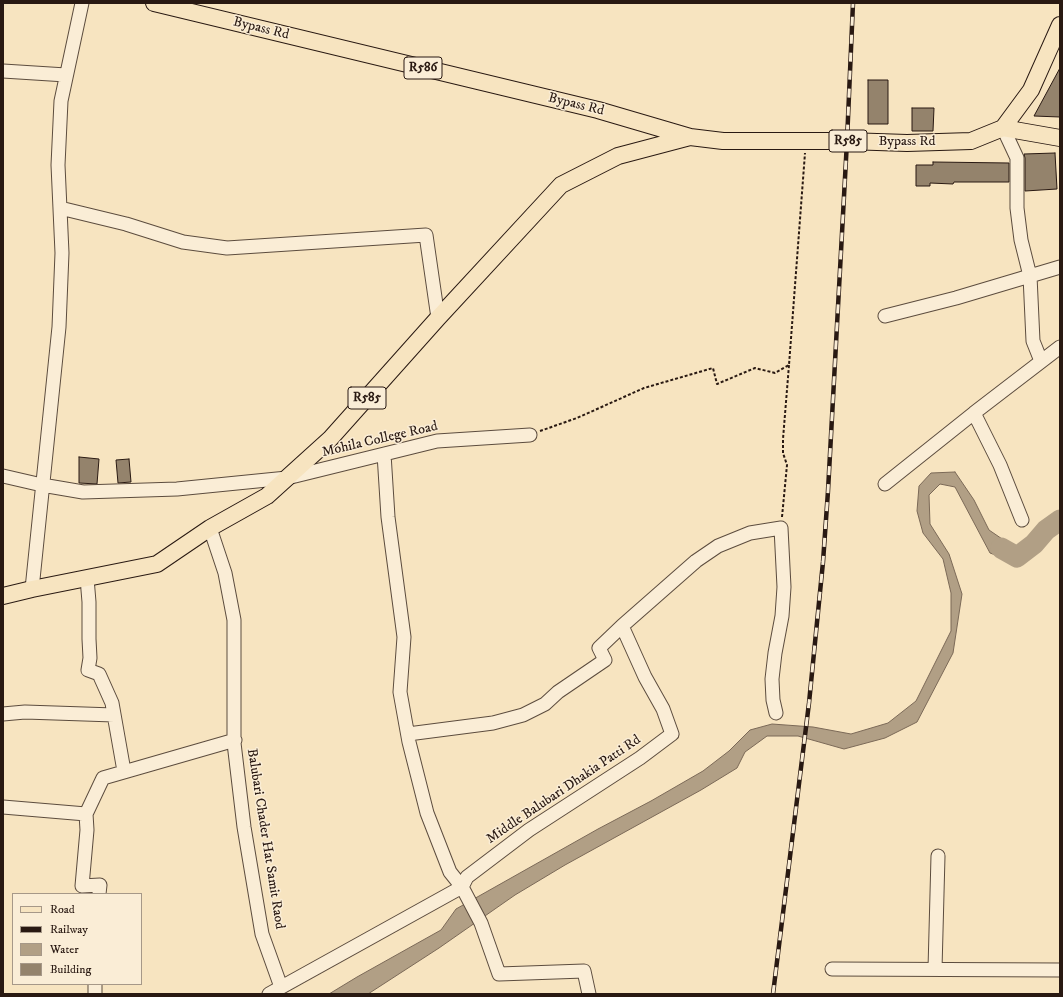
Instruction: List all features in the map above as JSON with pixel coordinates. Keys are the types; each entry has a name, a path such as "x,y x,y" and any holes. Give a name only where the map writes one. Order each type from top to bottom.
{"main road":[{"name":"Bypass Rd","path":"154,3 598,110 690,137 723,141 907,143 971,141 1003,128"},
{"path":"1060,25 1031,90 1003,128 1060,138"},
{"name":"R585","path":"3,596 157,564 210,528 266,496 330,439 438,318 561,186 618,156 690,137"}],"street":[{"path":"32,589 59,328 62,253 58,165 61,101 82,3"},
{"path":"3,72 66,75"},
{"path":"1003,128 1016,158 1018,215 1021,240 1030,276 1033,341 1041,361"},
{"path":"60,208 126,224 183,242 226,248 426,235 438,318"},
{"path":"886,316 956,298 1060,267"},
{"path":"885,484 1060,347"},
{"path":"974,413 1000,465 1022,520"},
{"name":"Mohila College Road","path":"3,476 83,492 177,489 287,478 437,441 530,435"},
{"path":"384,454 388,517 404,637 400,692 408,734 427,813 450,872 462,887 482,923 499,974 584,971 589,994"},
{"name":"Balubari Chader Hat Samit Raod","path":"210,528 225,573 234,620 234,743 244,827 262,934 281,987"},
{"path":"408,734 493,723 523,715 545,704 558,692 605,660 599,648 696,561 718,546 750,533 781,528 784,587 782,616 772,679 773,700 776,713"},
{"path":"87,578 90,602 90,658 88,670 100,674 112,703 124,771"},
{"name":"Middle Balubari Dhakia Patti Rd","path":"269,994 462,887 467,877 528,830 640,758 672,734 663,709 622,626"},
{"path":"3,714 25,712 114,715"},
{"path":"99,893 100,884 82,886 87,830 86,814 103,778 235,740"},
{"path":"3,807 86,814"},
{"path":"935,969 938,856"},
{"path":"832,969 1060,970"}],"path":[{"path":"781,528 787,465 783,453 783,439 805,141"},
{"path":"530,435 577,418 644,388 713,368 717,384 755,368 775,373 788,365"}],"water":[{"path":"955,472 974,500 989,530 1008,543 1012,561 990,553 955,487 940,484 929,495 930,524 949,554 962,594 953,653 917,722 885,738 844,749 798,736 767,736 745,752 737,768 701,790 565,865 515,895 439,948 368,994 329,994 441,930 456,909 703,771 729,751 750,730 772,724 813,727 851,734 888,723 916,701 951,631 951,593 943,559 923,533 917,511 919,486 931,473"}],"building":[{"path":"1060,68 1060,117 1034,116"},
{"path":"868,80 888,80 888,124 868,124"},
{"path":"912,108 934,108 933,131 912,131"},
{"path":"1055,153 1057,189 1025,191 1024,154"},
{"path":"933,162 1009,163 1009,182 954,182 953,184 930,183 930,186 916,186 916,165 933,165"},
{"path":"79,457 99,459 97,484 79,483"},
{"path":"129,459 131,482 118,483 116,460"}],"waterway":[{"path":"1001,548 1017,557 1034,544 1046,530 1060,520"}],"railway":[{"path":"773,994 809,703 823,562 847,141 853,3"}]}
